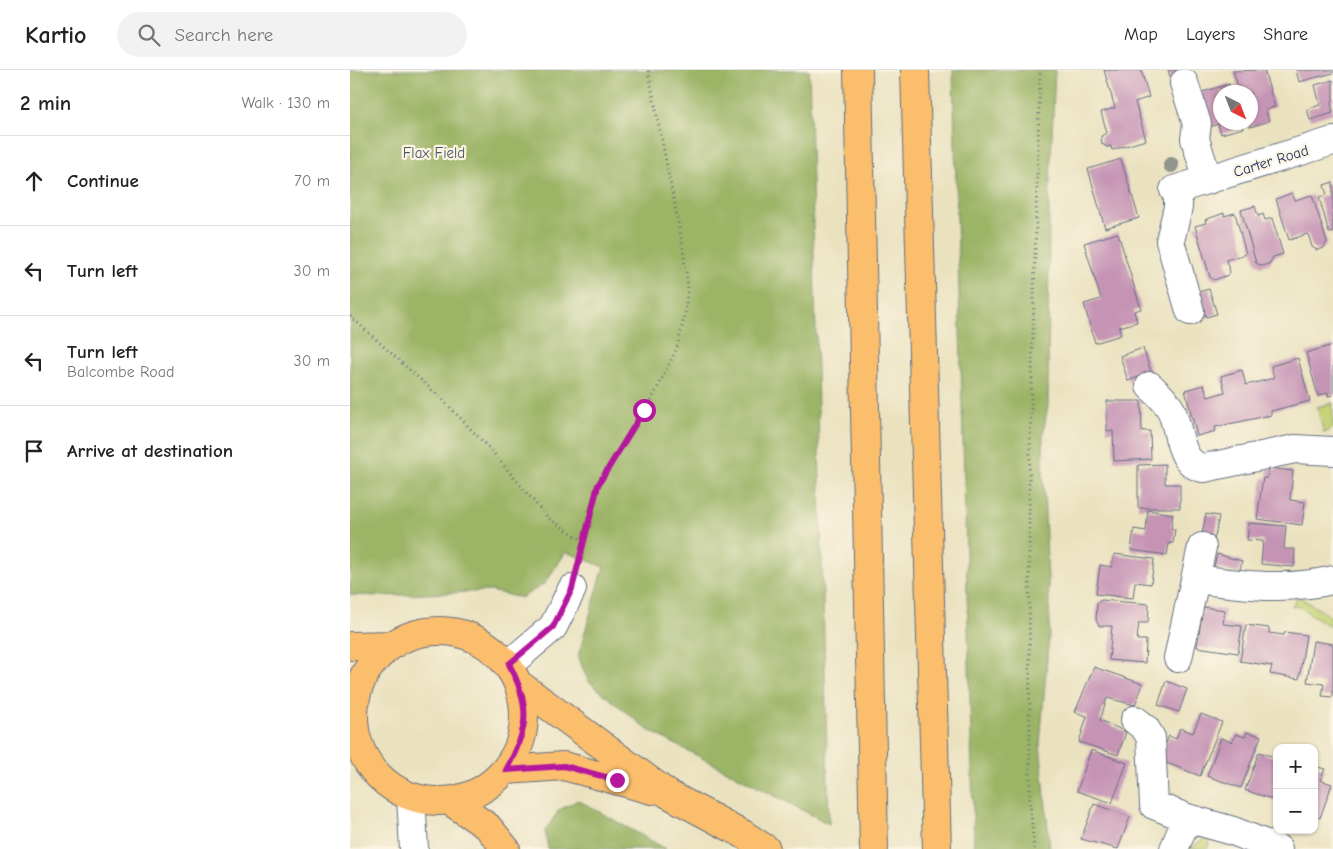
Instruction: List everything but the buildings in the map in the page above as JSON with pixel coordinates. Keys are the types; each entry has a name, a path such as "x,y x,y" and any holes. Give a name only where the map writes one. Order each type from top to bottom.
{"main road":[{"path":"858,70 874,849"},
{"path":"916,70 937,849"},
{"path":"514,675 525,714 521,744 506,770 490,785 472,795 450,801 430,801 411,797 386,783 358,752 355,703 359,686 371,664 390,645 414,634 440,630 466,634 490,646 514,675 668,794 743,834 766,849"},
{"path":"350,646 390,645"},
{"path":"506,770 564,766 668,794"},
{"path":"450,801 488,827 506,849"}],"street":[{"path":"1184,82 1196,124 1195,139 1208,180"},
{"name":"Carter Road","path":"1190,311 1170,241 1178,207 1176,189 1333,141"},
{"path":"1150,386 1170,408 1184,450 1189,460 1198,467 1204,468 1295,449 1333,451"},
{"path":"1178,658 1202,547"},
{"path":"1196,579 1239,585 1296,587 1333,580"},
{"path":"514,675 553,627 572,589"},
{"path":"1135,720 1145,728 1151,738 1154,805 1187,818 1233,831 1278,849"},
{"path":"411,797 414,849"},
{"path":"1174,849 1187,818"}],"path":[{"path":"572,589 598,485 662,379 677,348 686,314 688,286 682,242 648,70"},
{"path":"1034,849 1030,801 1029,484 1040,70"},
{"path":"350,316 443,400 490,449 548,518 584,541"}],"green space":[{"name":"Flax Field","path":"350,70 809,70 829,824 648,730 588,681 578,656 604,567 566,552 544,584 521,598 491,591 383,596 350,595"},
{"path":"953,70 1055,70 1049,205 1048,405 1043,434 1050,623 1040,744 1050,849 974,849"},
{"path":"1333,403 1333,428 1324,433 1317,407"},
{"path":"1298,596 1333,618 1333,628 1299,607 1292,606"},
{"path":"578,800 666,849 548,849 545,831 559,810"},
{"path":"1205,838 1211,838 1207,849 1189,849"}],"route":[{"path":"617,780 564,766 506,770 521,744 525,714 520,685 509,664 553,627 572,589 598,485 644,410"}]}
